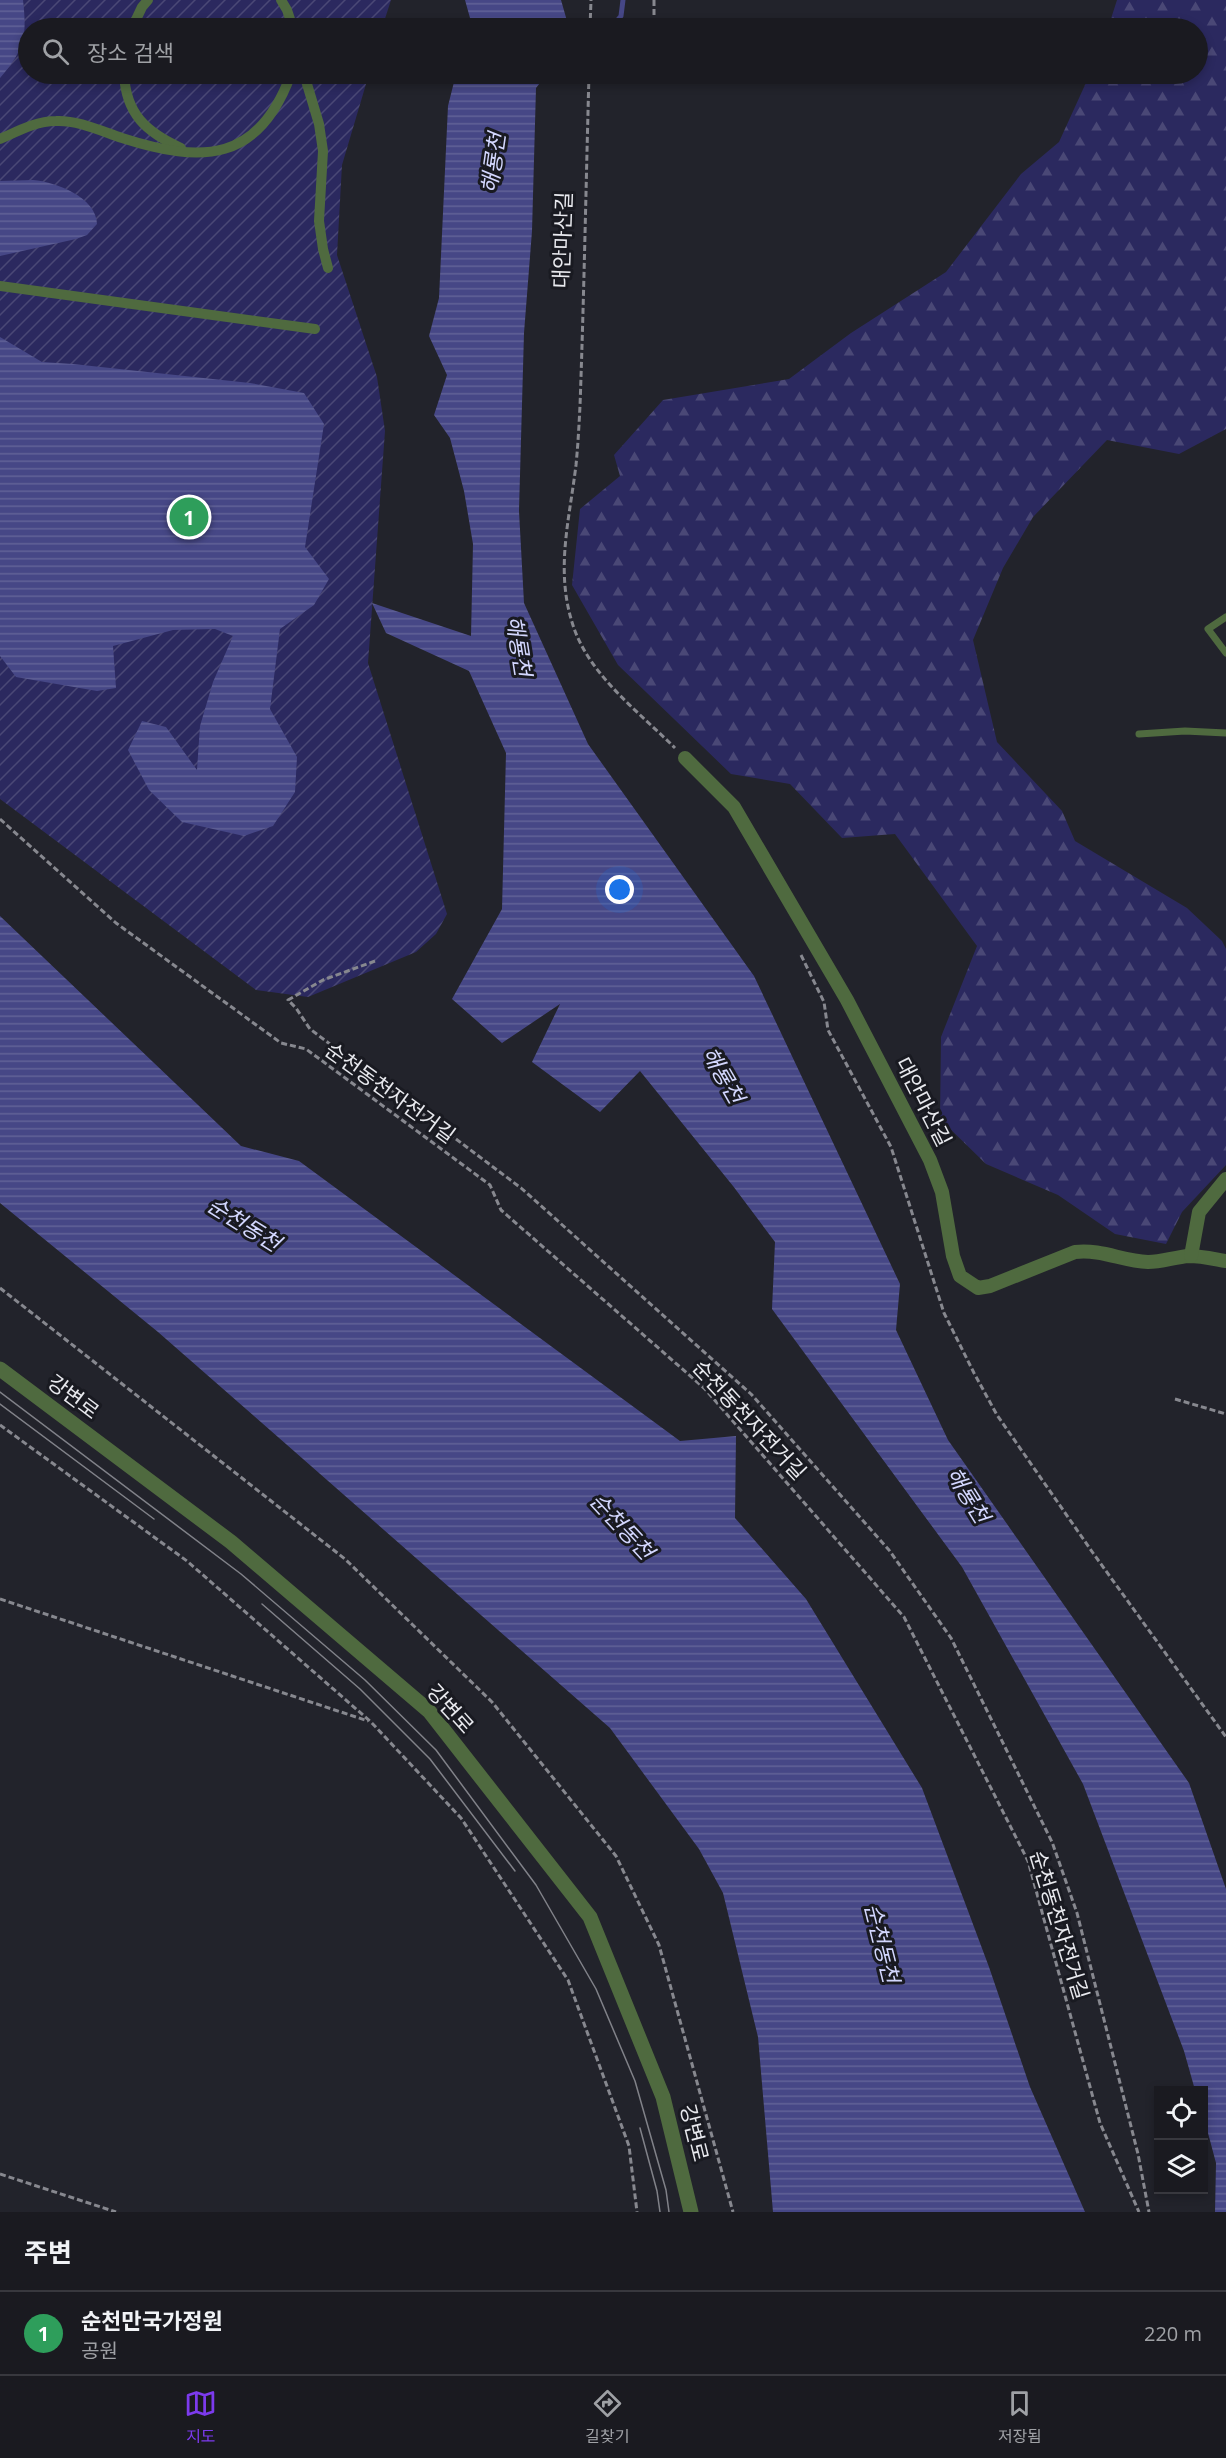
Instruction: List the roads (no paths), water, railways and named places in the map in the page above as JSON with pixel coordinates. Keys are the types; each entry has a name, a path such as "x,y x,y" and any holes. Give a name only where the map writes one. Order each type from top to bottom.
{"street":[{"path":"137,18 148,0"},
{"path":"281,0 290,18"},
{"path":"126,84 130,105 147,128 159,138 176,146 202,153"},
{"path":"0,139 34,124 63,121 152,148 192,154 223,151 248,137 272,116 287,84"},
{"path":"307,84 319,124 323,151 319,221 328,268"},
{"path":"0,286 315,329"},
{"name":"대안마산길","path":"685,758 734,807 847,1000 930,1160 942,1192 953,1256 960,1276 978,1288 990,1286 1075,1252 1089,1251 1149,1262 1191,1256 1226,1261"},
{"path":"1191,1256 1199,1212 1226,1179"},
{"name":"강변로","path":"0,1369 231,1542 429,1711 590,1917 663,2097 691,2212"}],"lane":[{"path":"1226,617 1208,629 1226,653"},
{"path":"1139,734 1185,731 1226,733"}],"water":[{"path":"0,0 23,0 25,18 18,18 18,52 0,78"},
{"path":"465,0 561,0 566,18 470,18"},
{"name":"해룡천","path":"454,84 539,84 536,88 532,231 524,333 519,511 524,603 588,744 754,976 900,1284 896,1330 948,1440 1189,1783 1226,1889 1226,2212 1215,2212 1216,2163 1208,2133 1208,2086 1194,2086 1184,2051 1083,1784 962,1567 772,1309 775,1242 640,1071 600,1112 532,1062 560,1004 502,1043 452,999 502,909 506,753 469,671 386,633 372,603 471,636 473,544 464,491 450,438 434,415 447,375 429,336 439,298 448,106"},
{"path":"33,180 53,184 82,199 95,214 97,224 87,235 76,239 0,256 0,181"},
{"path":"0,337 42,362 250,383 304,393 324,424 305,547 329,579 314,605 280,629 270,709 297,757 295,792 273,826 244,836 182,822 149,790 128,750 142,721 166,727 197,770 200,726 213,682 233,636 215,629 173,630 113,646 116,688 97,691 16,677 0,656"},
{"name":"순천동천","path":"0,916 241,1146 299,1161 680,1441 736,1436 735,1518 806,1599 922,1788 989,1967 1030,2087 1085,2212 773,2212 758,2037 723,1893 699,1849 610,1728 158,1332 0,1203"}],"waterway":[{"path":"619,18 623,0"}],"tram line":[{"path":"0,1392 241,1574 365,1680 436,1750 536,1885 596,1989 635,2081 666,2190 669,2212"},
{"path":"0,1404 154,1519"},
{"path":"262,1604 360,1689 430,1759 515,1871"},
{"path":"640,2128 657,2191 660,2212"}],"place":[{"name":"순천만국가정원","path":"189,517"}]}
